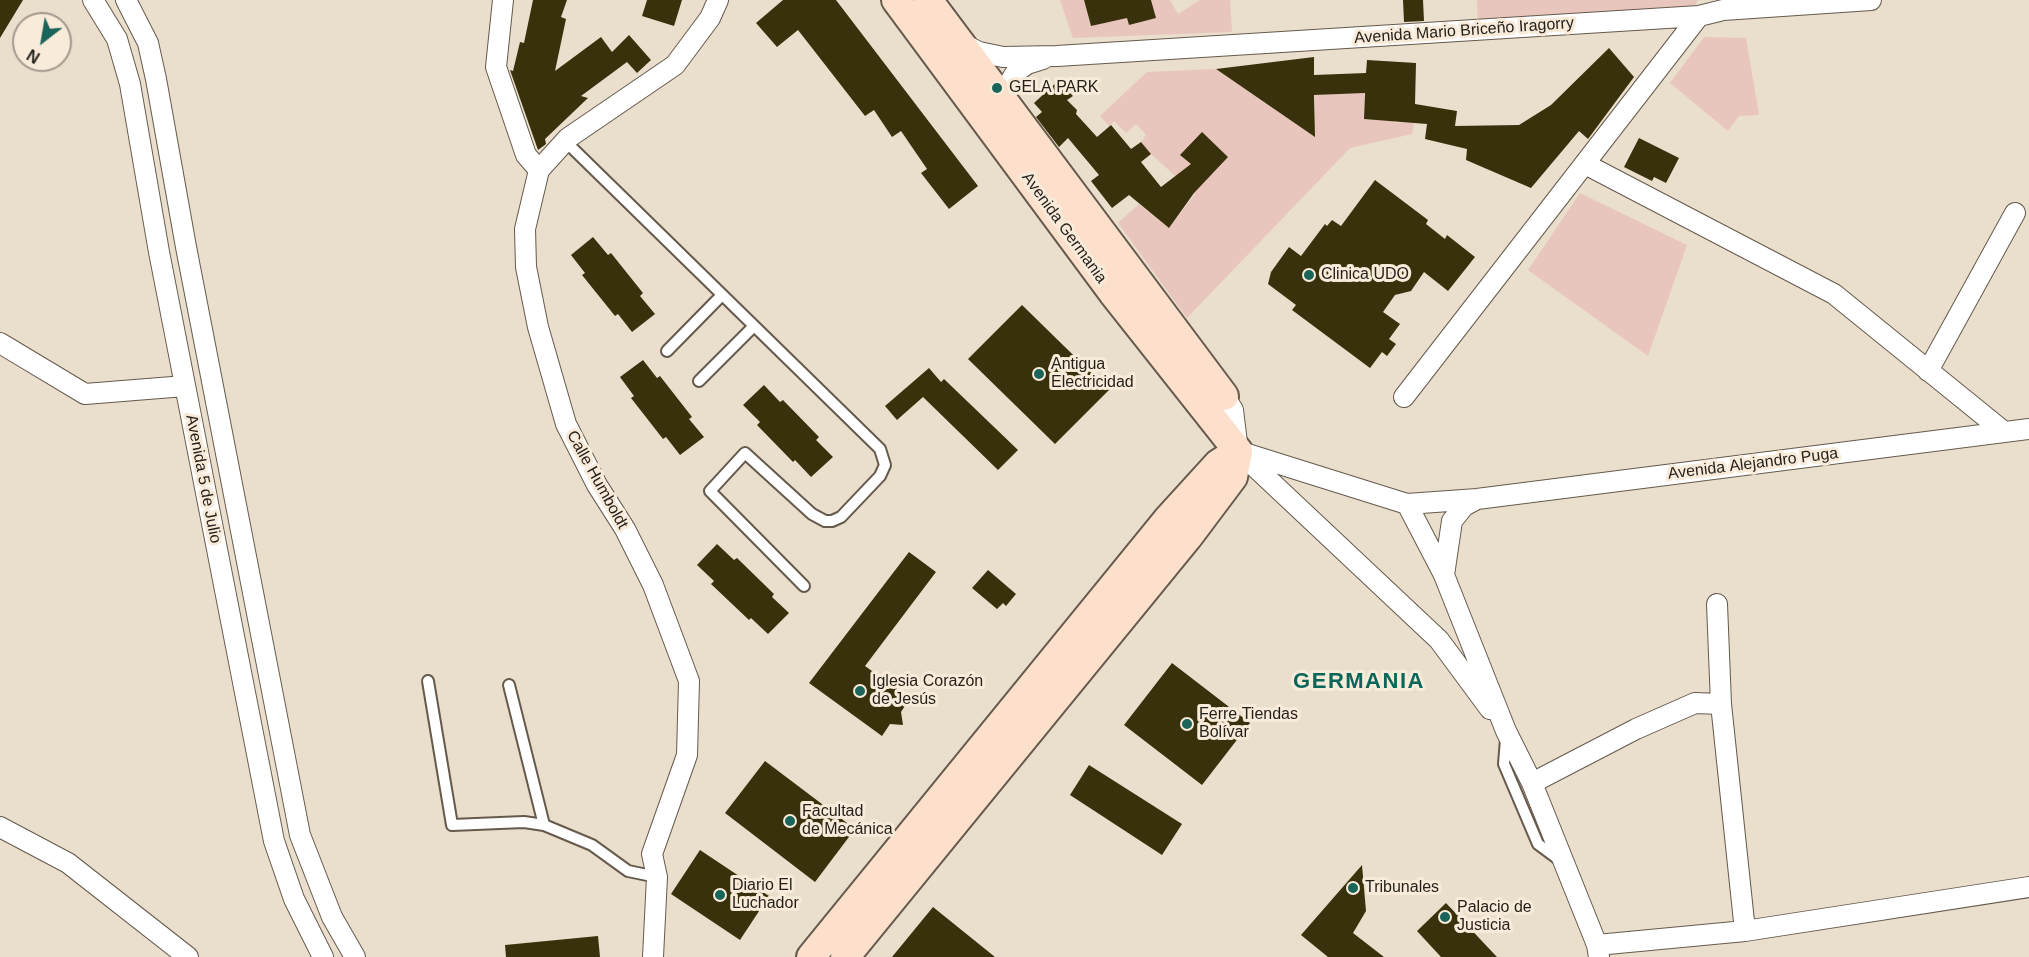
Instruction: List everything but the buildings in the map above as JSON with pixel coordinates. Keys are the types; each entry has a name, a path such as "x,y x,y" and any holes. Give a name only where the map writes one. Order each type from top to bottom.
{"street":[{"name":"Avenida 5 de Julio","path":"93,0 117,39 125,62 185,386 274,841 294,899 322,957"},
{"name":"Avenida 5 de Julio","path":"126,0 148,43 156,79 186,247 300,835 332,917 356,957"},
{"path":"503,0 496,67 526,155 539,170"},
{"name":"Calle Humboldt","path":"653,957 657,877 652,854 687,755 689,681 653,585 625,529 597,485 566,424 541,338 526,267 525,229 539,170 565,141 675,65 710,18 718,0"},
{"name":"Avenida Germania","path":"896,0 1113,293 1238,451"},
{"name":"Avenida Germania","path":"928,0 1224,396"},
{"name":"Avenida Mario Briceño Iragorry","path":"959,41 979,52 1002,57 1057,56 1699,16 1720,5 1871,0"},
{"path":"1404,397 1699,16"},
{"name":"Avenida Mario Briceño Iragorry","path":"1004,102 1008,85 1016,72 1027,64 1057,56"},
{"path":"1585,164 1834,294 2003,432"},
{"path":"1929,371 2015,213"},
{"path":"0,343 85,394 185,386"},
{"path":"845,957 1188,537 1233,477 1238,451 1233,410 1224,396"},
{"name":"Avenida Alejandro Puga","path":"1407,504 1477,499 2029,429"},
{"path":"1238,451 1407,504 1444,575 1506,731 1532,783 1598,951 1745,931 2029,887"},
{"path":"1238,451 1439,640 1506,731"},
{"path":"811,957 1167,520 1218,464 1238,451"},
{"path":"1444,575 1452,521 1464,506 1477,499"},
{"path":"1717,604 1721,704 1745,931"},
{"path":"1532,783 1636,729 1695,703 1721,704"},
{"path":"0,827 68,863 188,957"}],"lane":[{"path":"565,141 880,449 884,460 883,471 841,517 832,522 812,514 744,453 710,491 804,586"},
{"path":"667,351 722,295"},
{"path":"699,381 754,326"},
{"path":"428,681 452,825 524,822 544,825 592,845 628,871 657,877"},
{"path":"509,685 544,825"},
{"path":"1506,731 1504,764 1538,844 1564,862"}],"shaded area":[{"path":"1060,0 1084,0 1091,26 1117,20 1113,0 1155,18 1151,0 1170,0 1178,14 1200,0 1230,0 1232,32 1073,38"},
{"path":"1477,0 1698,0 1692,13 1478,30"},
{"path":"1704,37 1746,38 1759,115 1739,116 1728,131 1670,83"},
{"path":"1216,69 1314,136 1315,95 1364,93 1364,119 1395,113 1394,123 1413,121 1414,124 1412,134 1350,148 1187,318 1118,223 1139,204 1169,228 1195,194 1151,154 1141,142 1146,135 1136,124 1126,133 1114,121 1109,126 1100,116 1147,72"},
{"path":"1580,193 1687,245 1648,356 1528,270"}],"place":[{"name":"GELA PARK","path":"997,88"},
{"name":"Clinica UDO","path":"1309,275"},
{"name":"Antigua Electricidad","path":"1039,374"},
{"name":"Iglesia Corazón de Jesús","path":"860,691"},
{"name":"Ferre Tiendas Bolívar","path":"1187,724"},
{"name":"Facultad de Mecánica","path":"790,821"},
{"name":"Tribunales","path":"1353,888"},
{"name":"Diario El Luchador","path":"720,895"},
{"name":"Palacio de Justicia","path":"1445,917"}],"district":[{"name":"GERMANIA","path":"1359,682"}]}
